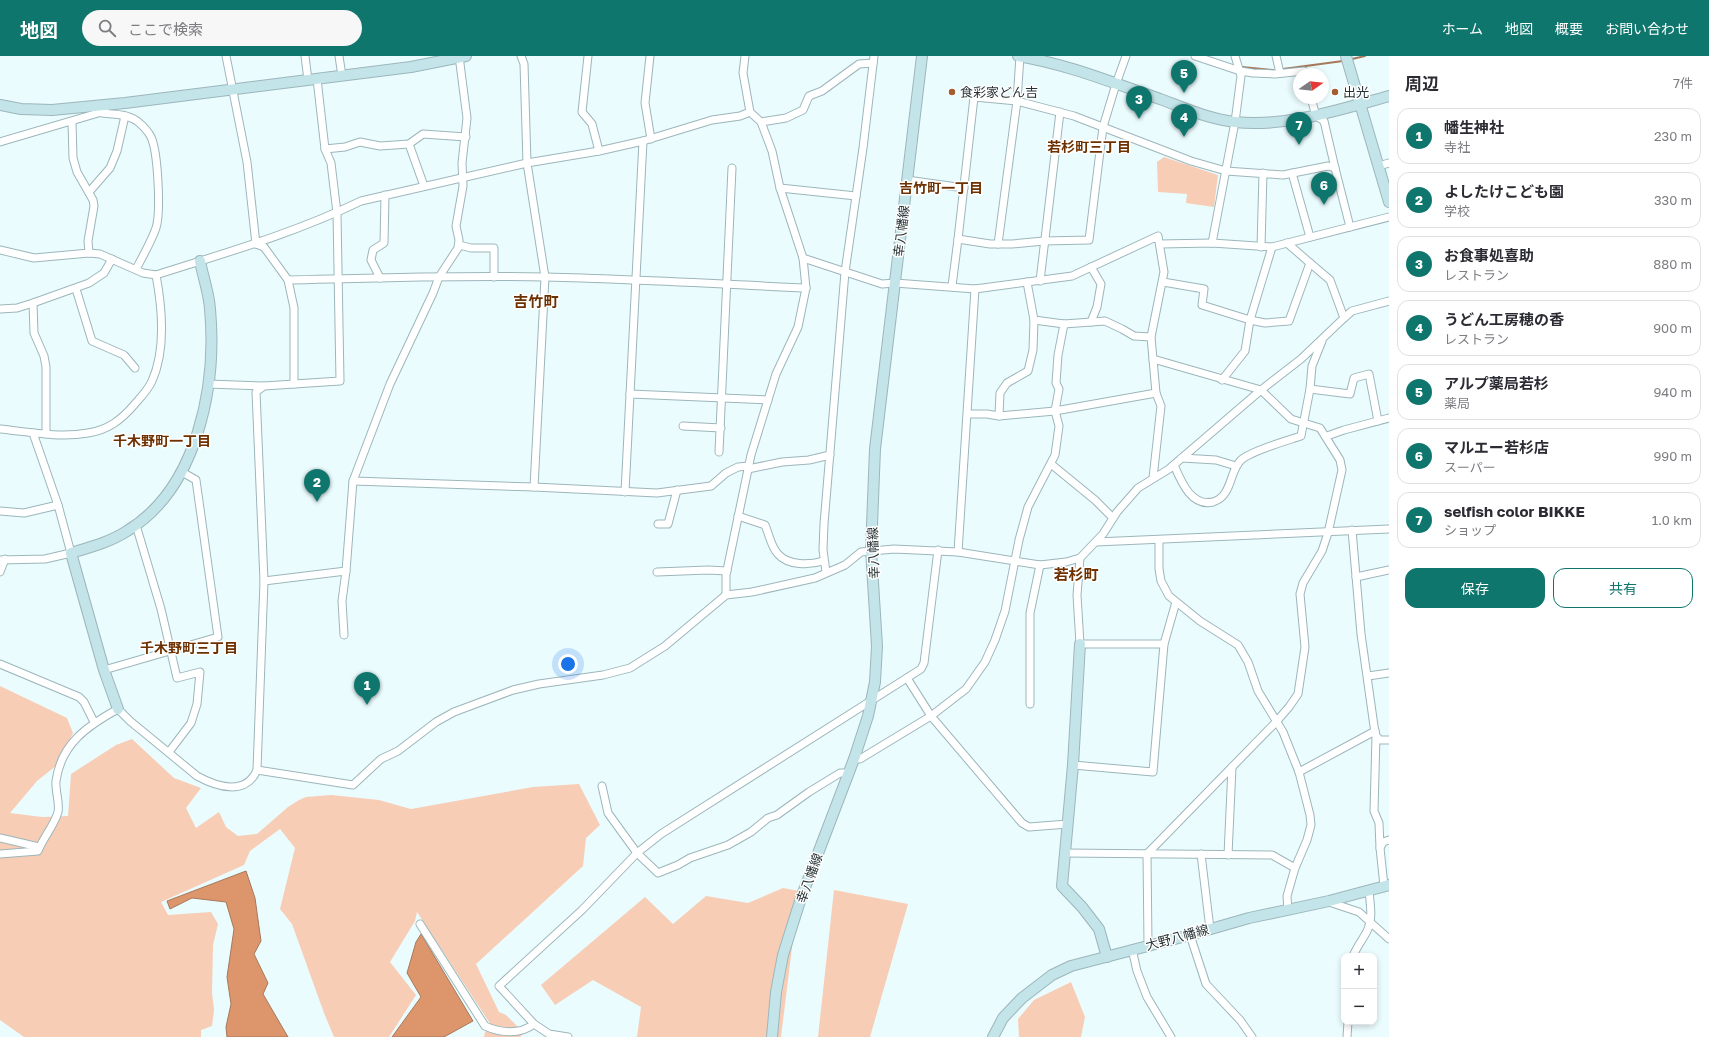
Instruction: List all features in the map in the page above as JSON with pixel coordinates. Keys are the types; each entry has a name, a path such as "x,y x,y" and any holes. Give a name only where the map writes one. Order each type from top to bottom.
{"street":[{"path":"226,56 231,90 247,162 256,244"},
{"path":"208,384 264,386 340,381 337,212 331,163 326,149 313,80 305,56"},
{"path":"339,56 342,76"},
{"path":"522,56 524,64 528,163 544,277 534,487"},
{"path":"588,56 582,112 592,124 599,151"},
{"path":"625,492 636,280 647,140 645,104 650,56"},
{"path":"726,595 727,571 748,468 776,374 798,327 806,288 803,258 780,188 772,151 761,122 750,112 743,73 745,56"},
{"name":"幸八幡線","path":"772,1037 776,992 783,955 801,898 854,759 872,700 875,682 877,646 871,550 875,449 922,56"},
{"path":"998,244 1017,101 1020,56 1072,68 1202,114 1235,122 1271,122 1316,116 1389,96"},
{"path":"958,239 998,244 1089,240 1103,127 1126,56"},
{"path":"1195,56 1240,71 1253,73 1293,72"},
{"path":"1212,243 1235,122 1240,71 1235,56"},
{"path":"1276,56 1280,73"},
{"path":"1346,56 1389,202"},
{"path":"0,105 21,109 52,110 125,103 412,67 461,57 467,118 462,163 464,177 456,226 459,240 458,248 439,277 390,384 353,481 346,571 342,601 344,635"},
{"path":"761,122 786,118 804,110 810,96 822,91 859,64 873,60 845,272 824,524 823,562 826,572"},
{"path":"952,286 974,97 1017,101 1060,112 1191,161 1226,171 1283,174 1328,166 1335,168"},
{"path":"0,142 102,113 125,103"},
{"path":"1313,104 1316,116 1324,121 1350,227"},
{"path":"0,250 34,258 89,253 100,254 143,273 156,275 256,244 361,201 528,163 599,151 647,140 712,120 740,116 750,112"},
{"path":"1040,280 1060,112"},
{"path":"102,113 125,116 136,121 143,127 151,138 156,161 159,207 156,226 136,269"},
{"path":"89,192 110,168 117,151 125,116"},
{"path":"72,122 73,158 77,172 89,192 94,206 88,241 89,253"},
{"path":"326,149 345,147 360,142 380,146 409,144 423,134 466,137"},
{"path":"409,144 424,186"},
{"path":"1378,166 1389,163"},
{"path":"719,452 723,399 726,284 732,168"},
{"path":"1292,173 1310,237"},
{"path":"1261,247 1262,174"},
{"path":"907,180 964,188"},
{"path":"780,188 856,196"},
{"path":"380,278 372,260 373,250 384,243 385,196"},
{"path":"1160,244 1212,243 1272,247 1389,218"},
{"path":"803,258 882,284 895,283 952,286 975,289 1072,276 1158,236 1164,272 1151,337 1156,393 1161,406 1153,478"},
{"path":"1287,243 1330,280 1344,318"},
{"path":"256,244 264,247 288,280 294,308 294,384"},
{"path":"458,245 471,248 494,248 494,277"},
{"path":"1222,380 1245,351 1250,320 1272,247"},
{"path":"0,309 17,308 76,289 89,283 104,273 112,259"},
{"path":"0,572 2,560 45,559 100,545 136,525 161,502 182,472 203,418 211,367 210,308 200,262"},
{"path":"1163,282 1204,290 1202,304 1250,320 1265,323 1289,321 1310,263"},
{"path":"1091,267 1101,284 1097,307 1091,322"},
{"path":"0,429 46,434 89,433 108,428 125,416 152,382 160,354 161,300 156,275"},
{"path":"288,280 439,277 544,277 806,288"},
{"path":"999,416 1000,393 1007,383 1028,371 1032,350 1034,320 1027,282"},
{"path":"76,289 92,341 124,355 136,368"},
{"path":"958,552 975,289"},
{"path":"257,770 353,785 381,759 398,751 436,722 454,712 513,690 539,684 603,675 630,668 665,646 726,595 752,592 815,578 845,565 861,552 894,549 938,550 1016,560 1040,565 1066,562 1080,558 1096,542 1129,497 1153,478 1174,465 1261,390 1301,359 1352,311 1389,301"},
{"path":"33,303 34,332 44,356 46,367 46,434"},
{"path":"1034,320 1064,324 1105,321 1134,336 1151,337"},
{"path":"854,759 860,759 931,716 966,689 985,662 995,640 1005,611 1019,540 1028,507 1051,464 1058,439 1059,426 1055,411 1059,389 1056,383 1058,354 1064,324"},
{"path":"1174,465 1182,484 1191,496 1209,503 1219,500 1226,493 1236,466 1244,458 1301,436 1310,388 1312,366 1323,338"},
{"path":"1148,945 1147,854 1276,722 1298,694 1305,647 1300,594 1303,583 1322,551 1328,533 1342,470 1340,460 1327,436 1320,428 1291,419 1261,390 1153,359"},
{"path":"1310,388 1350,394 1354,378 1369,374 1378,421"},
{"path":"33,432 58,505 104,670 118,709 130,721 197,776 209,783 220,786 235,787 251,781 257,770 264,581 256,392 264,386"},
{"path":"968,414 987,414 999,416 1055,411 1156,393"},
{"path":"630,394 768,400"},
{"path":"1327,436 1389,418"},
{"path":"683,426 721,428"},
{"path":"353,481 534,487 642,494 711,486 726,473 738,467 748,468 830,455"},
{"path":"1182,458 1216,460 1236,466"},
{"path":"1051,464 1095,500 1113,518"},
{"path":"104,670 218,637 196,480 182,472"},
{"path":"658,524 668,524 677,490"},
{"path":"0,511 24,513 58,505"},
{"path":"738,516 765,525 772,545 777,554 784,560 793,562 823,562"},
{"path":"136,525 161,609 177,678 200,672 197,704 191,723 169,752"},
{"path":"1096,542 1328,533 1352,530 1389,529"},
{"path":"1352,530 1361,634 1376,734 1374,811 1379,823 1380,848 1387,885"},
{"path":"1159,540 1159,569 1161,581 1169,596 1200,621 1238,645 1248,662 1258,691 1283,732 1299,772 1310,815 1311,825 1307,840 1295,868 1287,896 1288,910"},
{"path":"568,1037 549,1034 534,1024 499,986 582,910 637,853 661,834 921,669 924,663 938,550"},
{"path":"1080,558 1077,595 1080,644 1073,765 1062,886 1099,929 1107,958"},
{"path":"1030,704 1030,613 1040,565"},
{"path":"657,572 708,570 727,571"},
{"path":"1356,577 1389,570"},
{"path":"264,581 346,571"},
{"path":"1073,765 1153,772 1164,644 1176,602"},
{"path":"1080,644 1164,644"},
{"path":"0,664 79,697 84,702 94,722"},
{"path":"1368,676 1389,673"},
{"path":"907,678 931,716 1022,823 1029,828 1068,824"},
{"path":"0,854 38,851 58,812 56,783 65,753 72,742 94,722 118,709"},
{"path":"1299,772 1376,734"},
{"path":"1376,734 1380,740 1389,740"},
{"path":"1228,855 1232,767"},
{"path":"602,786 608,813 637,853 658,873 678,865 690,858 728,845 751,832 768,818 777,814 840,773 848,773"},
{"path":"0,838 39,847"},
{"path":"1380,848 1383,842 1389,840"},
{"path":"1065,854 1272,855 1295,868"},
{"path":"1201,854 1210,929"},
{"name":"大野八幡線","path":"993,1037 1003,1018 1022,998 1052,975 1071,966 1107,958 1148,945 1249,918 1329,902 1387,885"},
{"path":"1354,953 1370,922 1371,915 1368,891"},
{"path":"1329,902 1359,912 1389,939"},
{"path":"420,924 485,1026 494,1030 519,1032 534,1024"},
{"path":"1190,935 1206,984 1240,1020 1252,1037"},
{"path":"1132,950 1137,971 1147,997 1153,1010 1164,1024 1171,1037"},
{"path":"1347,1037 1348,1025"}],"shaded area":[{"path":"1164,157 1218,175 1214,207 1186,203 1187,194 1158,192 1157,162"},
{"path":"0,686 67,718 73,733 57,765 37,781 10,813 42,817 68,816 71,774 116,745 132,739 174,778 201,788 186,808 196,828 219,812 226,827 238,836 257,834 288,807 306,797 331,795 379,800 411,809 533,787 579,784 600,825 586,838 583,866 476,964 499,1012 506,1015 524,1033 520,1037 484,1037 485,1032 491,1025 417,912 415,921 390,962 416,995 389,1037 334,1037 292,924 280,909 295,848 280,829 250,851 244,865 161,902 168,915 211,912 218,924 213,945 212,993 214,1010 212,1026 201,1030 201,1037 24,1037 0,1020"},
{"path":"246,871 255,898 261,941 254,954 268,983 263,994 288,1037 227,1037 226,1027 231,1004 227,977 234,929 226,902 192,898 170,909 167,901"},
{"path":"783,888 799,891 781,1037 637,1037 641,1007 593,980 555,1005 541,985 645,897 673,924 706,896 748,903"},
{"path":"834,890 908,904 870,1037 818,1037"},
{"path":"421,934 473,1021 444,1037 392,1037 421,997 407,973 416,942"},
{"path":"1071,982 1085,1017 1081,1037 1019,1037 1018,1019 1034,1000"}],"waterway":[{"path":"1352,59 1365,56"},
{"path":"1283,69 1343,61"},
{"path":"1242,67 1273,70"}],"place":[{"name":"食彩家どん吉","path":"952,92"},
{"name":"出光","path":"1335,92"},
{"name":"アルプ薬局若杉","path":"1184,93"},
{"name":"お食事処喜助","path":"1139,119"},
{"name":"うどん工房穂の香","path":"1184,137"},
{"name":"selfish color BIKKE","path":"1299,145"},
{"name":"マルエー若杉店","path":"1324,205"},
{"name":"よしたけこども園","path":"317,502"},
{"name":"幡生神社","path":"367,705"}],"district":[{"name":"若杉町三丁目","path":"1089,146"},
{"name":"吉竹町一丁目","path":"941,187"},
{"name":"吉竹町","path":"536,301"},
{"name":"千木野町一丁目","path":"162,440"},
{"name":"若杉町","path":"1076,574"},
{"name":"千木野町三丁目","path":"189,647"}]}
